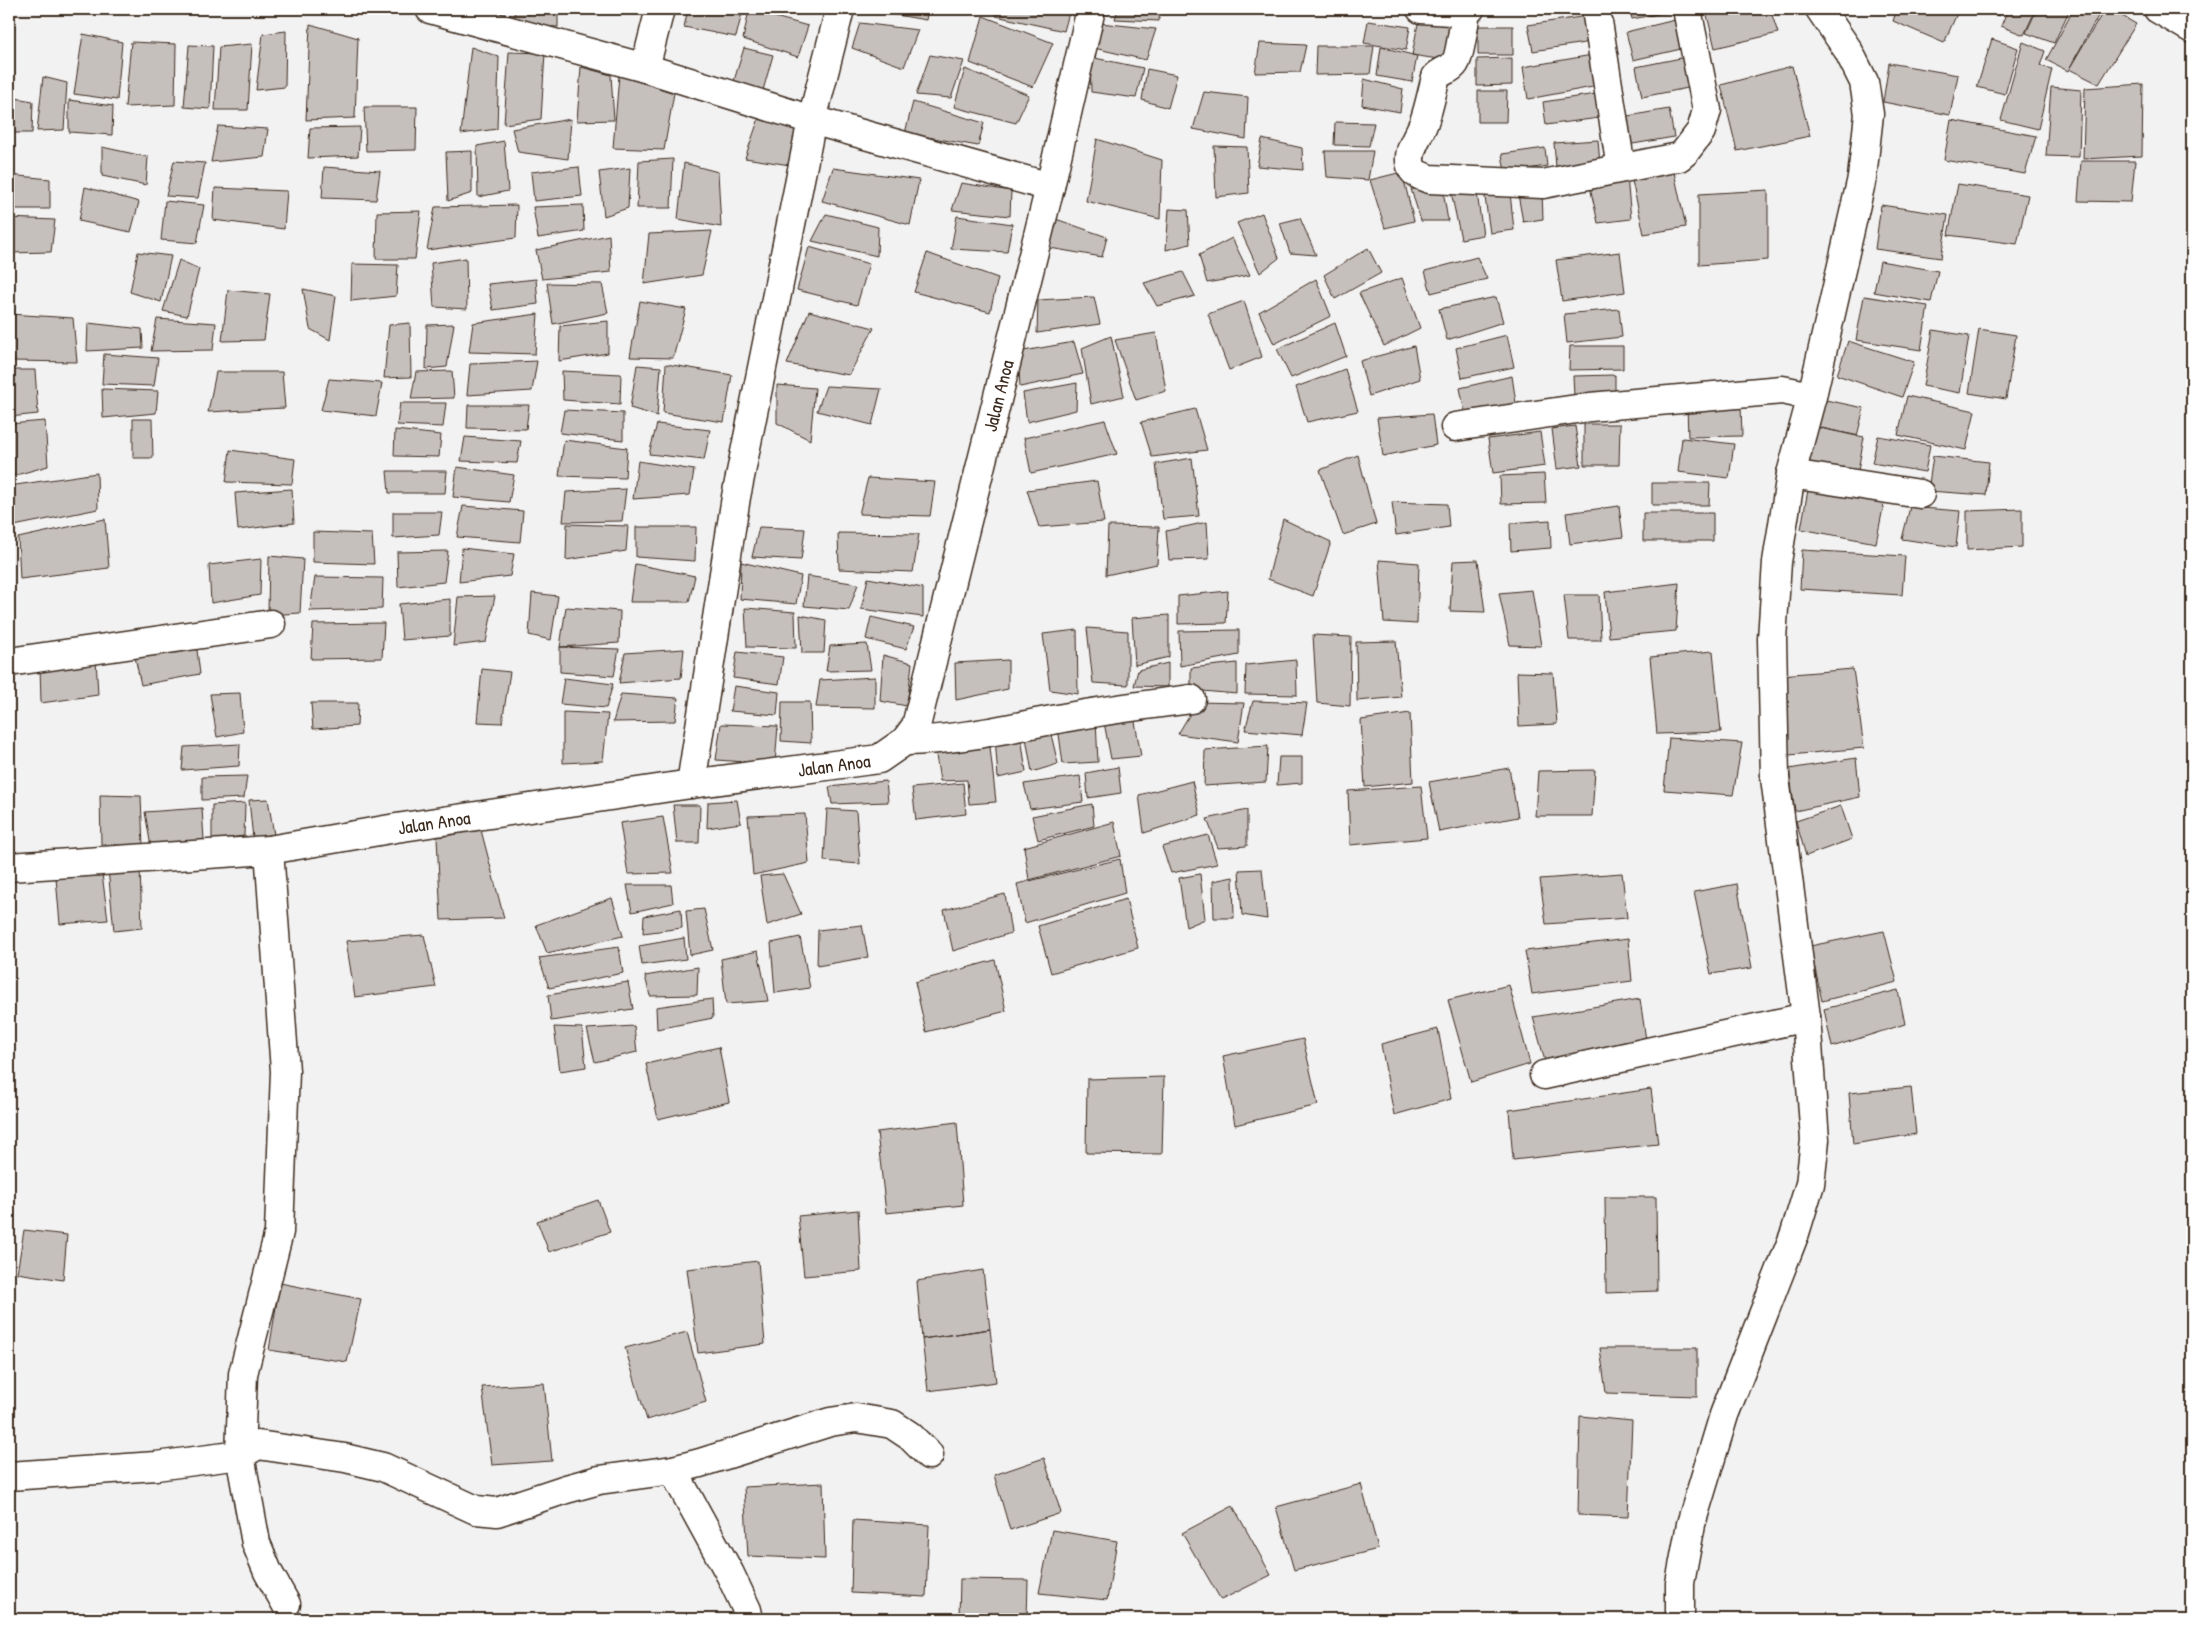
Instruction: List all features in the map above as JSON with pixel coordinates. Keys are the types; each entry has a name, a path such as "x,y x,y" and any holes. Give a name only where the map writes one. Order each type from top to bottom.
{"street":[{"path":"430,9 645,68 812,120 1050,187"},
{"path":"645,68 660,9"},
{"path":"691,784 736,497 812,120 840,9"},
{"name":"Jalan Anoa","path":"9,867 269,850 396,828 691,784 879,759 905,741 916,726 1050,187 1091,9"},
{"path":"1421,9 1468,10 1456,62 1436,77 1424,124 1417,135 1410,156 1411,167 1416,174 1429,179 1543,184 1679,157 1685,152 1701,131 1708,110 1687,9"},
{"path":"1596,9 1621,168"},
{"path":"1680,1619 1680,1583 1691,1524 1724,1415 1794,1233 1810,1184 1815,1140 1806,1016 1775,778 1772,639 1777,562 1791,474 1799,393 1862,178 1869,114 1864,82 1848,50 1820,9"},
{"path":"2158,9 2192,29"},
{"path":"1455,427 1590,407 1799,393"},
{"path":"1791,474 1920,494"},
{"path":"9,662 271,624"},
{"path":"905,741 976,736 1073,716 1190,699"},
{"path":"269,850 285,1071 279,1232 243,1374 240,1455 256,1543 268,1572 286,1604"},
{"path":"1544,1074 1806,1016"},
{"path":"9,1476 156,1466 240,1455 258,1446 345,1458 383,1468 476,1510 497,1512 599,1480 673,1470 830,1422 856,1418 892,1424 910,1436 929,1455"},
{"path":"673,1470 730,1574 747,1610 749,1619"}],"building":[{"path":"514,9 558,9 558,27 515,25"},
{"path":"688,9 743,9 736,37 684,27"},
{"path":"781,9 816,9 817,14"},
{"path":"862,9 928,9 926,20"},
{"path":"998,9 1070,9 1064,31 996,16"},
{"path":"1118,9 1160,9 1159,21 1115,19"},
{"path":"1630,9 1679,9 1679,10 1632,19"},
{"path":"1714,9 1770,9 1778,33 1715,48 1706,11"},
{"path":"1897,9 1959,9 1944,43 1893,21"},
{"path":"1981,9 2001,9 1999,16"},
{"path":"2008,9 2036,9 2024,35 2001,26"},
{"path":"2037,9 2070,9 2054,43 2026,33"},
{"path":"2074,9 2102,9 2068,71 2046,60"},
{"path":"2105,9 2110,9 2136,24 2099,84 2069,69"},
{"path":"749,10 808,26 798,57 743,39"},
{"path":"983,16 1053,43 1033,87 970,63"},
{"path":"1587,16 1591,42 1533,51 1528,25"},
{"path":"1419,18 1458,24 1451,61 1412,55"},
{"path":"1675,20 1681,49 1633,60 1626,32"},
{"path":"1368,21 1410,27 1406,50 1364,43"},
{"path":"860,23 918,30 904,67 852,48"},
{"path":"1100,23 1156,29 1146,60 1094,48"},
{"path":"310,24 358,38 355,118 306,120"},
{"path":"1478,26 1513,26 1513,55 1478,55"},
{"path":"286,31 285,87 256,90 263,34"},
{"path":"83,34 122,42 117,100 74,94"},
{"path":"1992,39 2018,48 2005,94 1977,87"},
{"path":"131,42 176,44 175,105 125,107"},
{"path":"2023,42 2045,51 2040,66 2052,69 2038,129 2001,120"},
{"path":"1260,43 1306,45 1300,72 1255,73"},
{"path":"252,44 248,110 215,110 219,47"},
{"path":"189,45 213,46 210,109 184,107"},
{"path":"1316,46 1374,46 1370,74 1315,75"},
{"path":"471,47 499,57 497,129 461,134"},
{"path":"1381,47 1417,56 1412,82 1377,76"},
{"path":"744,48 773,55 762,94 732,87"},
{"path":"509,52 545,53 541,119 504,124"},
{"path":"930,55 964,61 951,98 916,95"},
{"path":"1592,55 1598,86 1528,99 1523,67"},
{"path":"1090,57 1143,68 1136,98 1091,92"},
{"path":"1686,57 1693,87 1642,97 1636,67"},
{"path":"1512,58 1512,85 1477,86 1477,59"},
{"path":"1889,63 1958,75 1950,115 1883,102"},
{"path":"1792,66 1810,136 1737,151 1721,85"},
{"path":"581,67 611,75 614,120 577,121"},
{"path":"965,69 1029,95 1016,123 954,107"},
{"path":"1147,69 1177,75 1168,108 1142,100"},
{"path":"619,75 674,93 664,150 613,148"},
{"path":"43,77 67,83 64,130 37,131"},
{"path":"1364,79 1403,89 1400,112 1362,105"},
{"path":"2143,84 2142,156 2083,159 2085,88"},
{"path":"2051,87 2081,90 2079,157 2046,156"},
{"path":"1478,91 1507,91 1506,122 1478,122"},
{"path":"1204,92 1248,97 1246,139 1193,129"},
{"path":"1596,94 1599,118 1546,125 1543,102"},
{"path":"9,97 33,101 32,133 9,133"},
{"path":"69,100 113,106 112,135 69,132"},
{"path":"913,102 984,123 978,146 905,133"},
{"path":"364,107 417,107 416,150 366,151"},
{"path":"1669,109 1674,137 1627,145 1622,117"},
{"path":"759,118 797,126 796,166 745,158"},
{"path":"571,119 568,159 518,152 512,129"},
{"path":"1951,120 2036,136 2025,174 1944,160"},
{"path":"1335,122 1374,123 1369,146 1334,145"},
{"path":"218,126 268,129 264,157 211,162"},
{"path":"360,127 358,156 308,158 310,128"},
{"path":"1097,139 1162,160 1160,219 1086,201"},
{"path":"1262,139 1302,148 1303,170 1257,166"},
{"path":"1598,140 1600,164 1556,167 1554,143"},
{"path":"504,141 508,191 478,197 477,146"},
{"path":"1214,146 1247,147 1249,193 1216,197"},
{"path":"102,147 148,157 146,185 102,176"},
{"path":"1545,148 1547,166 1505,172 1502,154"},
{"path":"472,151 472,193 448,201 446,152"},
{"path":"1325,151 1373,151 1368,180 1327,177"},
{"path":"673,159 671,208 637,208 639,161"},
{"path":"174,161 205,163 198,198 166,196"},
{"path":"2081,161 2135,161 2131,202 2078,201"},
{"path":"684,163 718,172 721,227 678,219"},
{"path":"1672,163 1686,227 1644,234 1630,172"},
{"path":"324,167 380,171 376,200 322,198"},
{"path":"579,167 582,196 534,201 531,172"},
{"path":"630,168 628,208 604,216 599,172"},
{"path":"833,168 919,180 910,225 822,201"},
{"path":"1402,172 1414,221 1385,228 1370,180"},
{"path":"9,175 50,179 50,209 9,209"},
{"path":"1627,177 1631,219 1598,223 1589,182"},
{"path":"961,183 1011,191 1010,216 952,210"},
{"path":"1958,184 2028,195 2017,244 1948,235"},
{"path":"85,187 139,202 131,232 79,221"},
{"path":"215,188 287,191 284,229 213,220"},
{"path":"1411,189 1443,190 1448,221 1421,221"},
{"path":"1517,189 1542,192 1543,219 1523,222"},
{"path":"1484,190 1510,193 1514,230 1490,233"},
{"path":"1768,190 1768,260 1699,265 1699,194"},
{"path":"1451,192 1477,193 1483,235 1461,239"},
{"path":"165,201 204,205 197,243 161,240"},
{"path":"517,205 516,238 427,250 435,207"},
{"path":"583,205 584,231 538,238 533,207"},
{"path":"1881,205 1948,215 1941,258 1875,249"},
{"path":"1169,209 1188,210 1190,244 1166,250"},
{"path":"421,211 415,259 376,259 377,212"},
{"path":"1262,213 1279,258 1260,273 1237,223"},
{"path":"826,214 878,227 877,256 812,241"},
{"path":"957,216 1012,224 1007,252 951,249"},
{"path":"9,218 55,220 51,252 9,253"},
{"path":"1053,218 1107,237 1102,257 1044,247"},
{"path":"1300,218 1316,255 1290,253 1280,223"},
{"path":"712,231 702,275 644,284 649,234"},
{"path":"609,235 611,272 542,279 536,250"},
{"path":"1232,238 1250,275 1207,283 1199,255"},
{"path":"809,247 869,264 857,305 797,290"},
{"path":"1368,248 1381,273 1335,299 1324,275"},
{"path":"138,252 171,256 161,302 130,292"},
{"path":"1620,252 1625,292 1562,301 1556,260"},
{"path":"927,253 998,278 990,312 914,292"},
{"path":"1477,257 1487,279 1431,293 1425,271"},
{"path":"466,258 467,309 434,307 431,263"},
{"path":"179,260 199,269 187,316 163,311"},
{"path":"1880,261 1938,271 1931,302 1874,292"},
{"path":"352,264 398,265 396,296 351,301"},
{"path":"1183,272 1195,296 1157,306 1144,283"},
{"path":"1402,278 1420,328 1384,346 1359,293"},
{"path":"536,279 538,304 493,310 488,284"},
{"path":"1316,279 1331,316 1274,344 1259,312"},
{"path":"547,283 602,284 608,313 553,324"},
{"path":"303,289 336,296 330,340 310,329"},
{"path":"228,290 270,294 264,340 222,341"},
{"path":"1864,296 1928,306 1921,350 1856,340"},
{"path":"1094,297 1100,324 1037,333 1038,300"},
{"path":"1496,297 1503,322 1447,340 1439,309"},
{"path":"640,301 686,309 673,358 630,357"},
{"path":"1244,301 1262,357 1229,370 1208,314"},
{"path":"1619,309 1622,337 1567,343 1564,314"},
{"path":"809,311 874,328 849,375 787,364"},
{"path":"9,314 73,318 77,362 9,361"},
{"path":"538,314 535,354 469,352 473,323"},
{"path":"157,319 216,323 213,350 151,351"},
{"path":"608,321 608,353 559,361 560,326"},
{"path":"88,323 142,329 143,348 87,351"},
{"path":"410,323 411,377 384,378 389,325"},
{"path":"1335,323 1346,356 1291,378 1277,349"},
{"path":"454,324 447,367 426,369 427,325"},
{"path":"1979,329 2016,335 2006,399 1969,393"},
{"path":"1933,330 1969,336 1960,393 1923,386"},
{"path":"1156,333 1166,391 1136,400 1115,340"},
{"path":"1507,335 1514,367 1462,378 1456,348"},
{"path":"1111,336 1124,396 1091,404 1082,348"},
{"path":"1848,341 1914,362 1902,397 1837,375"},
{"path":"1074,342 1083,374 1020,387 1018,352"},
{"path":"1414,346 1420,379 1369,396 1360,361"},
{"path":"1570,346 1623,346 1623,369 1569,370"},
{"path":"104,354 158,358 154,386 102,384"},
{"path":"537,361 532,391 467,395 470,364"},
{"path":"666,364 732,375 724,422 663,413"},
{"path":"637,365 661,367 657,416 630,408"},
{"path":"1345,369 1358,411 1307,422 1296,387"},
{"path":"9,370 35,370 38,414 9,417"},
{"path":"452,371 454,398 411,399 416,372"},
{"path":"562,371 621,374 620,404 563,400"},
{"path":"216,372 282,372 285,408 208,412"},
{"path":"1615,375 1615,395 1574,396 1573,376"},
{"path":"1512,376 1516,403 1465,413 1460,388"},
{"path":"329,379 382,383 376,416 321,410"},
{"path":"1077,383 1076,410 1027,422 1023,393"},
{"path":"777,385 815,388 810,440 777,423"},
{"path":"826,386 881,389 872,425 817,411"},
{"path":"102,389 158,391 156,413 103,418"},
{"path":"1907,396 1975,411 1966,450 1898,435"},
{"path":"1821,399 1864,408 1857,436 1816,427"},
{"path":"400,403 446,403 443,427 397,425"},
{"path":"468,405 529,405 526,429 467,428"},
{"path":"1741,406 1742,436 1688,437 1687,407"},
{"path":"1195,409 1207,450 1152,457 1141,422"},
{"path":"564,410 623,413 623,440 560,433"},
{"path":"1432,414 1436,445 1383,456 1377,418"},
{"path":"133,419 152,419 153,458 133,458"},
{"path":"1105,420 1117,454 1031,473 1024,438"},
{"path":"45,421 48,466 9,477 9,424"},
{"path":"657,424 710,430 704,460 649,454"},
{"path":"1584,424 1620,424 1619,465 1584,465"},
{"path":"1575,426 1581,466 1557,469 1552,429"},
{"path":"1816,427 1864,437 1856,482 1807,471"},
{"path":"395,430 441,435 439,457 394,456"},
{"path":"1540,432 1545,466 1493,473 1488,439"},
{"path":"1878,436 1930,445 1925,472 1872,463"},
{"path":"465,437 521,441 517,463 461,461"},
{"path":"1682,438 1734,444 1729,478 1678,472"},
{"path":"564,440 627,448 625,478 559,476"},
{"path":"230,450 295,459 292,484 226,482"},
{"path":"1358,455 1376,524 1343,535 1320,470"},
{"path":"1933,456 1989,462 1986,495 1928,491"},
{"path":"1192,458 1199,516 1163,519 1156,464"},
{"path":"638,461 694,470 690,495 633,499"},
{"path":"457,467 514,475 509,502 453,497"},
{"path":"387,471 447,471 445,493 389,493"},
{"path":"97,473 98,509 9,527 9,486"},
{"path":"1544,474 1546,503 1501,504 1500,476"},
{"path":"868,478 935,482 930,516 859,514"},
{"path":"1097,481 1104,522 1039,527 1027,490"},
{"path":"1652,483 1710,483 1709,505 1652,505"},
{"path":"1809,484 1885,498 1876,543 1801,529"},
{"path":"292,489 294,523 238,530 235,493"},
{"path":"626,489 622,521 563,522 566,492"},
{"path":"1392,502 1447,504 1449,527 1396,535"},
{"path":"463,506 523,511 520,542 457,537"},
{"path":"1619,506 1623,537 1570,544 1566,513"},
{"path":"1910,507 1960,511 1956,547 1902,539"},
{"path":"2022,509 2022,547 1967,550 1967,511"},
{"path":"393,512 442,512 439,535 393,538"},
{"path":"1643,513 1713,513 1713,541 1643,541"},
{"path":"105,519 109,568 20,579 18,538"},
{"path":"1283,519 1331,542 1313,596 1268,579"},
{"path":"1550,520 1551,548 1511,551 1510,523"},
{"path":"1207,522 1209,559 1169,560 1166,531"},
{"path":"567,524 628,526 626,551 566,560"},
{"path":"1108,526 1159,527 1157,564 1106,575"},
{"path":"636,527 696,527 695,561 636,557"},
{"path":"759,527 805,529 801,560 752,557"},
{"path":"313,532 372,534 374,564 313,562"},
{"path":"838,533 919,534 913,572 839,569"},
{"path":"462,548 514,554 510,576 459,582"},
{"path":"1802,550 1905,556 1902,595 1800,589"},
{"path":"448,551 444,582 398,587 397,552"},
{"path":"269,556 303,559 300,613 268,615"},
{"path":"261,559 260,595 211,603 209,565"},
{"path":"1379,560 1419,563 1417,624 1384,622"},
{"path":"1478,560 1485,612 1450,611 1453,561"},
{"path":"741,562 801,576 796,604 740,599"},
{"path":"635,564 695,576 689,602 630,602"},
{"path":"807,576 858,584 849,610 804,606"},
{"path":"315,577 383,578 382,609 310,611"},
{"path":"868,578 923,588 923,617 861,609"},
{"path":"1679,583 1676,631 1609,637 1605,592"},
{"path":"1532,590 1541,646 1510,645 1499,593"},
{"path":"1228,591 1226,623 1178,624 1178,596"},
{"path":"532,593 558,596 551,640 529,635"},
{"path":"1564,595 1599,595 1601,640 1569,640"},
{"path":"495,596 486,642 453,646 458,597"},
{"path":"450,599 450,636 402,640 399,604"},
{"path":"566,607 620,611 619,643 560,647"},
{"path":"745,608 795,612 796,648 747,647"},
{"path":"800,615 826,620 824,653 802,653"},
{"path":"1169,615 1169,657 1135,665 1132,618"},
{"path":"871,617 914,627 906,649 866,639"},
{"path":"384,623 382,658 311,659 313,624"},
{"path":"1087,628 1128,631 1128,685 1093,683"},
{"path":"1077,630 1078,694 1050,690 1043,634"},
{"path":"1239,630 1239,655 1180,666 1179,631"},
{"path":"1313,635 1351,637 1350,706 1317,703"},
{"path":"1396,641 1401,697 1357,701 1356,642"},
{"path":"196,642 200,674 141,685 134,652"},
{"path":"867,644 871,670 826,671 830,646"},
{"path":"560,647 619,649 614,676 560,672"},
{"path":"684,649 681,678 619,683 625,653"},
{"path":"1713,651 1721,732 1657,734 1650,657"},
{"path":"737,652 783,657 779,684 733,678"},
{"path":"883,655 912,663 907,706 880,701"},
{"path":"96,658 98,695 41,703 40,665"},
{"path":"1008,660 1008,689 956,700 955,663"},
{"path":"1296,660 1297,695 1245,694 1246,665"},
{"path":"1168,663 1168,687 1134,686 1138,670"},
{"path":"1237,663 1237,694 1191,690 1191,668"},
{"path":"482,669 510,672 502,723 477,722"},
{"path":"1853,669 1864,748 1779,756 1769,676"},
{"path":"1517,672 1553,673 1557,724 1519,726"},
{"path":"875,677 875,708 816,707 820,680"},
{"path":"564,678 613,684 606,708 560,704"},
{"path":"734,686 779,692 777,715 730,711"},
{"path":"240,693 243,732 217,737 210,694"},
{"path":"621,694 678,698 675,721 613,722"},
{"path":"1253,701 1307,703 1302,735 1245,730"},
{"path":"782,702 810,702 811,743 781,741"},
{"path":"1197,702 1244,703 1238,742 1178,734"},
{"path":"311,703 358,703 357,726 313,729"},
{"path":"563,712 608,714 603,761 563,763"},
{"path":"1410,713 1413,782 1365,787 1361,720"},
{"path":"1134,716 1141,756 1111,759 1103,717"},
{"path":"1096,720 1098,762 1063,764 1058,727"},
{"path":"721,724 778,726 775,764 716,760"},
{"path":"1050,730 1058,764 1032,772 1025,732"},
{"path":"1021,736 1026,772 998,778 995,737"},
{"path":"1669,738 1742,743 1733,795 1664,790"},
{"path":"240,744 239,766 182,770 184,747"},
{"path":"1268,746 1266,782 1204,786 1205,750"},
{"path":"990,747 996,802 969,804 967,780 940,781 935,749"},
{"path":"1279,757 1302,757 1302,783 1277,785"},
{"path":"1856,758 1860,797 1795,811 1789,769"},
{"path":"1118,767 1121,793 1088,798 1086,773"},
{"path":"1509,768 1518,817 1439,832 1429,782"},
{"path":"1595,770 1592,816 1535,816 1538,771"},
{"path":"247,776 244,798 202,800 202,777"},
{"path":"1080,776 1083,802 1030,809 1024,784"},
{"path":"886,781 888,802 832,804 829,787"},
{"path":"1192,781 1200,815 1144,833 1139,795"},
{"path":"963,783 966,814 916,820 912,788"},
{"path":"1421,786 1427,838 1350,845 1348,791"},
{"path":"100,795 141,796 143,847 101,844"},
{"path":"268,799 274,835 253,839 249,800"},
{"path":"737,800 741,823 707,828 708,802"},
{"path":"245,803 244,836 212,840 212,805"},
{"path":"1092,804 1094,826 1038,840 1032,816"},
{"path":"673,805 700,805 699,843 677,843"},
{"path":"1841,806 1852,839 1806,856 1796,821"},
{"path":"202,808 204,840 151,847 145,812"},
{"path":"827,809 856,811 860,864 824,861"},
{"path":"1247,810 1247,846 1218,848 1207,819"},
{"path":"805,814 809,863 753,875 748,816"},
{"path":"663,817 673,873 628,874 620,823"},
{"path":"1114,822 1121,856 1029,880 1024,847"},
{"path":"481,830 504,918 441,920 437,837"},
{"path":"1208,835 1217,864 1171,873 1162,847"},
{"path":"1120,859 1125,893 1025,923 1017,884"},
{"path":"140,868 142,928 114,931 108,869"},
{"path":"1262,869 1267,919 1242,915 1239,870"},
{"path":"1622,873 1627,918 1546,924 1540,879"},
{"path":"102,874 108,920 60,924 56,878"},
{"path":"783,874 801,914 767,925 760,876"},
{"path":"1200,874 1205,919 1186,927 1179,878"},
{"path":"1233,877 1234,918 1214,918 1213,881"},
{"path":"1737,884 1752,968 1711,974 1694,892"},
{"path":"627,885 671,885 673,903 632,912"},
{"path":"1005,894 1011,933 953,951 944,910"},
{"path":"612,898 623,936 547,953 536,925"},
{"path":"1126,899 1138,948 1051,973 1038,926"},
{"path":"681,909 682,928 643,933 644,916"},
{"path":"704,909 713,950 690,955 686,911"},
{"path":"862,925 868,957 817,966 818,930"},
{"path":"1884,931 1897,982 1822,1001 1810,946"},
{"path":"424,935 436,987 355,997 346,941"},
{"path":"800,937 810,988 775,993 771,943"},
{"path":"684,938 686,959 642,965 639,946"},
{"path":"1628,939 1632,981 1532,994 1525,951"},
{"path":"619,947 623,973 549,988 539,958"},
{"path":"758,951 768,1001 726,1004 721,959"},
{"path":"995,960 1006,1011 926,1032 915,982"},
{"path":"698,967 697,995 650,996 645,976"},
{"path":"628,982 633,1009 551,1021 548,995"},
{"path":"1509,985 1530,1064 1471,1082 1448,1000"},
{"path":"1898,990 1905,1024 1832,1047 1824,1009"},
{"path":"712,999 713,1018 657,1029 656,1007"},
{"path":"1640,999 1647,1047 1546,1065 1533,1017"},
{"path":"634,1026 637,1052 595,1062 587,1029"},
{"path":"554,1027 582,1028 586,1067 560,1071"},
{"path":"1438,1029 1451,1099 1394,1115 1381,1044"},
{"path":"1303,1039 1318,1105 1235,1125 1223,1056"},
{"path":"719,1047 729,1102 658,1119 646,1064"},
{"path":"1164,1077 1162,1154 1086,1153 1087,1079"},
{"path":"1911,1087 1916,1134 1853,1144 1849,1093"},
{"path":"1651,1089 1658,1144 1513,1160 1509,1110"},
{"path":"957,1122 963,1205 886,1213 877,1132"},
{"path":"1605,1197 1656,1197 1657,1291 1606,1293"},
{"path":"598,1200 610,1232 549,1252 537,1221"},
{"path":"858,1210 861,1271 804,1276 798,1216"},
{"path":"24,1230 67,1235 63,1280 17,1273"},
{"path":"758,1261 765,1344 698,1353 687,1269"},
{"path":"983,1270 990,1329 922,1339 917,1281"},
{"path":"280,1283 361,1299 347,1362 269,1350"},
{"path":"990,1329 996,1382 928,1391 922,1339"},
{"path":"687,1332 706,1402 647,1420 625,1348"},
{"path":"1600,1348 1697,1348 1697,1396 1606,1393"},
{"path":"544,1383 552,1461 492,1465 482,1387"},
{"path":"1580,1416 1632,1421 1628,1517 1578,1515"},
{"path":"1044,1458 1061,1513 1010,1530 994,1475"},
{"path":"823,1483 825,1559 748,1556 744,1487"},
{"path":"1361,1484 1378,1549 1294,1570 1276,1507"},
{"path":"1233,1506 1271,1575 1221,1600 1182,1533"},
{"path":"853,1520 929,1525 926,1597 851,1593"},
{"path":"1052,1530 1117,1541 1107,1600 1039,1593"},
{"path":"960,1579 1028,1580 1027,1619 959,1619"}]}
